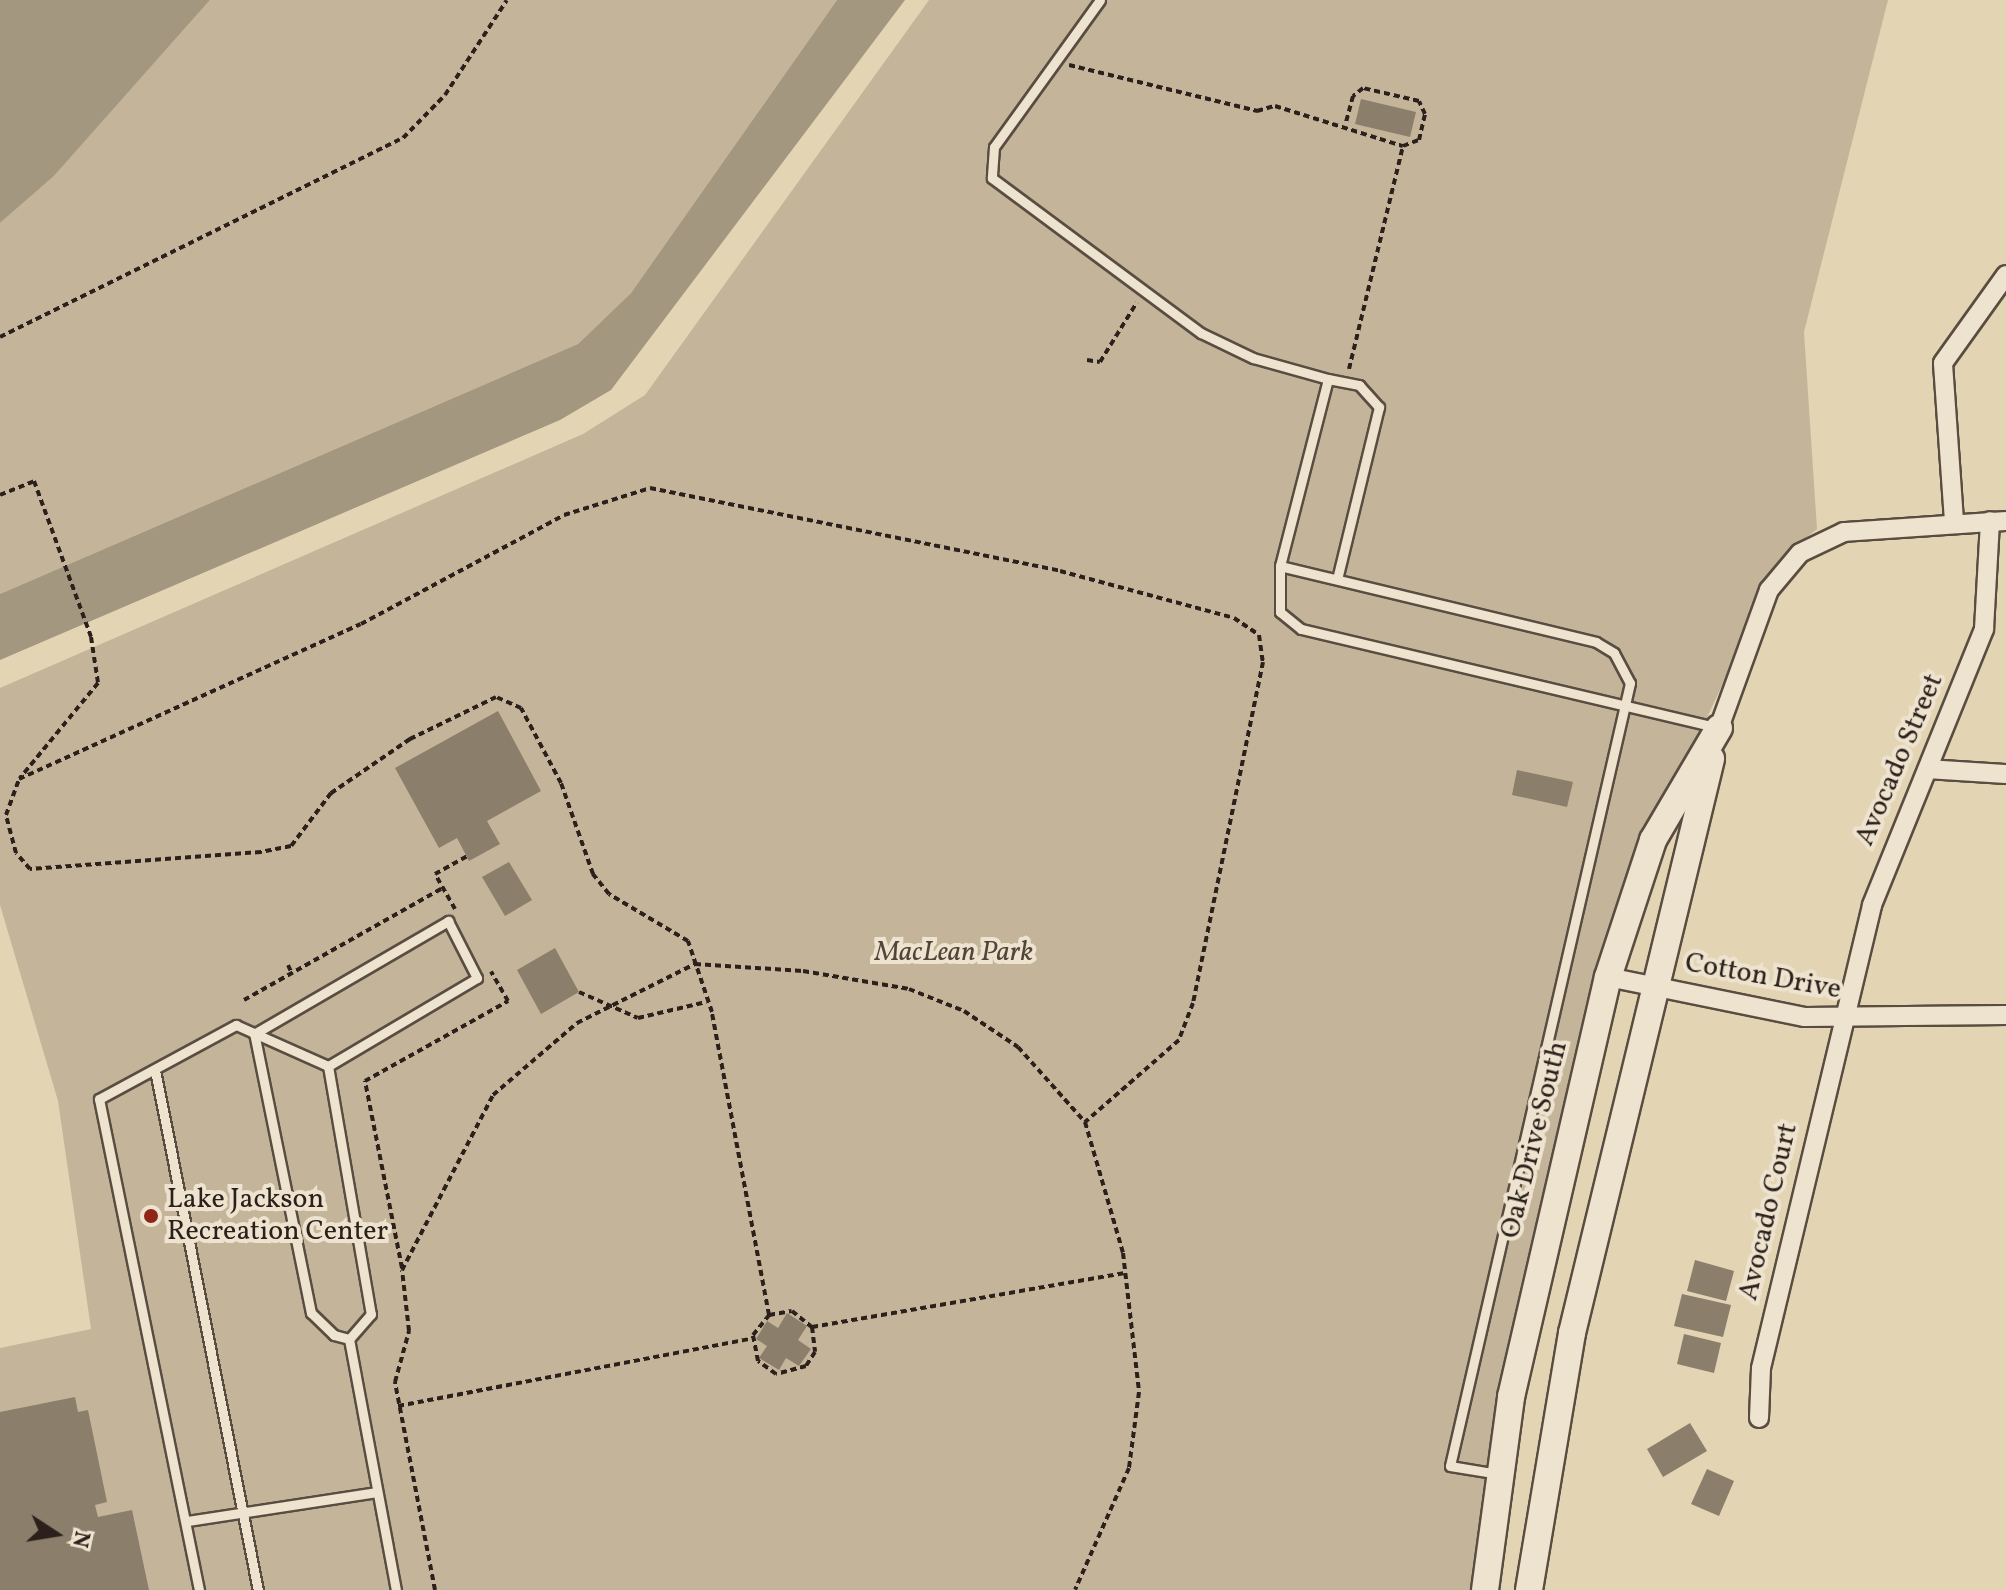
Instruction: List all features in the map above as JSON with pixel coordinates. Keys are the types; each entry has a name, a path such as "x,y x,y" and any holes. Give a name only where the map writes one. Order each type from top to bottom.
{"street":[{"path":"1954,521 1943,363 2006,275"},
{"name":"Oak Drive South","path":"1529,1590 1572,1333 1653,986 1719,728 1769,590 1800,553 1844,532 1954,521 1998,521"},
{"name":"Avocado Street","path":"1843,1020 1876,892 1984,629 1998,521"},
{"name":"Oak Drive South","path":"1485,1590 1540,1256 1608,977 1653,840 1719,728"},
{"path":"1928,769 2006,774"},
{"name":"Cotton Drive","path":"1608,977 1843,1020 2006,1015"},
{"name":"Avocado Court","path":"1759,1418 1761,1368 1843,1020"}],"lane":[{"path":"1100,0 994,147 992,178 1142,293 1253,358 1346,382 1371,393 1379,407 1337,579"},
{"path":"1328,379 1280,566 1276,598 1290,625 1719,728"},
{"path":"1280,566 1596,642 1626,669 1624,703 1450,1466 1502,1474"},
{"path":"254,1034 448,921 477,978 328,1066"},
{"path":"199,1590 99,1099 236,1025 328,1066"},
{"path":"254,1034 311,1313 319,1326 349,1339"},
{"path":"328,1066 371,1314 349,1339"},
{"path":"155,1070 258,1590"},
{"path":"349,1339 396,1590"},
{"path":"187,1521 376,1492"}],"path":[{"path":"0,337 403,138 445,95 507,0"},
{"path":"1055,62 1257,111 1275,106 1346,123 1353,134 1403,146 1419,140 1425,114 1419,101 1363,88 1353,96 1346,123"},
{"path":"1346,382 1403,146"},
{"path":"1087,360 1100,362 1142,293"},
{"path":"0,495 34,481 91,637 98,683 19,779 6,815 16,853 30,869 261,852 291,846 331,793 362,768 483,701 508,699 534,726 593,874 609,894 688,941 706,1002 769,1315"},
{"path":"19,779 361,624 564,515 650,488 1060,571 1234,618 1259,635 1263,662 1193,1003 1179,1040 1085,1122"},
{"path":"458,913 435,874 467,856"},
{"path":"244,1000 443,888"},
{"path":"435,1590 398,1406 395,1382 409,1331 402,1270 365,1081 508,1001 486,963"},
{"path":"402,1270 493,1095 577,1023 695,964 803,971 909,989 964,1011 1018,1047 1085,1122 1126,1273 1139,1392 1129,1468 1075,1590"},
{"path":"288,965 292,974"},
{"path":"579,992 638,1018 706,1002"},
{"path":"812,1327 1126,1273"},
{"path":"398,1406 753,1338 769,1315 792,1311 812,1327 815,1352 806,1366 776,1374 758,1361 753,1338"}],"green space":[{"path":"210,0 837,0 631,293 578,344 0,594 0,223 54,176"},
{"name":"MacLean Park","path":"929,0 1888,0 1804,332 1817,529 1784,555 1644,850 1499,1414 1471,1590 0,1590 0,1348 91,1329 58,1101 0,905 0,688 583,434 645,395"}],"shaded area":[{"path":"0,0 210,0 54,176 0,223"},
{"path":"837,0 905,0 611,390 560,420 0,660 0,594 578,344 631,293"}],"building":[{"path":"1361,99 1416,112 1410,137 1355,124"},
{"path":"498,711 541,791 487,821 500,844 469,861 457,838 439,848 395,768"},
{"path":"1517,770 1573,782 1567,807 1512,795"},
{"path":"509,862 532,900 505,916 482,877"},
{"path":"555,948 579,992 541,1014 517,970"},
{"path":"1695,1260 1734,1271 1726,1301 1687,1291"},
{"path":"1682,1294 1731,1305 1723,1337 1674,1326"},
{"path":"787,1313 807,1326 798,1340 811,1349 799,1366 786,1358 779,1370 759,1358 767,1346 756,1339 767,1321 778,1328"},
{"path":"1684,1334 1721,1343 1714,1373 1677,1364"},
{"path":"75,1397 78,1412 88,1410 107,1502 95,1505 98,1517 132,1510 149,1590 0,1590 0,1412"},
{"path":"1690,1423 1707,1451 1663,1477 1647,1449"},
{"path":"1707,1469 1734,1481 1719,1516 1691,1504"}],"place":[{"name":"Lake Jackson Recreation Center","path":"151,1216"}]}
